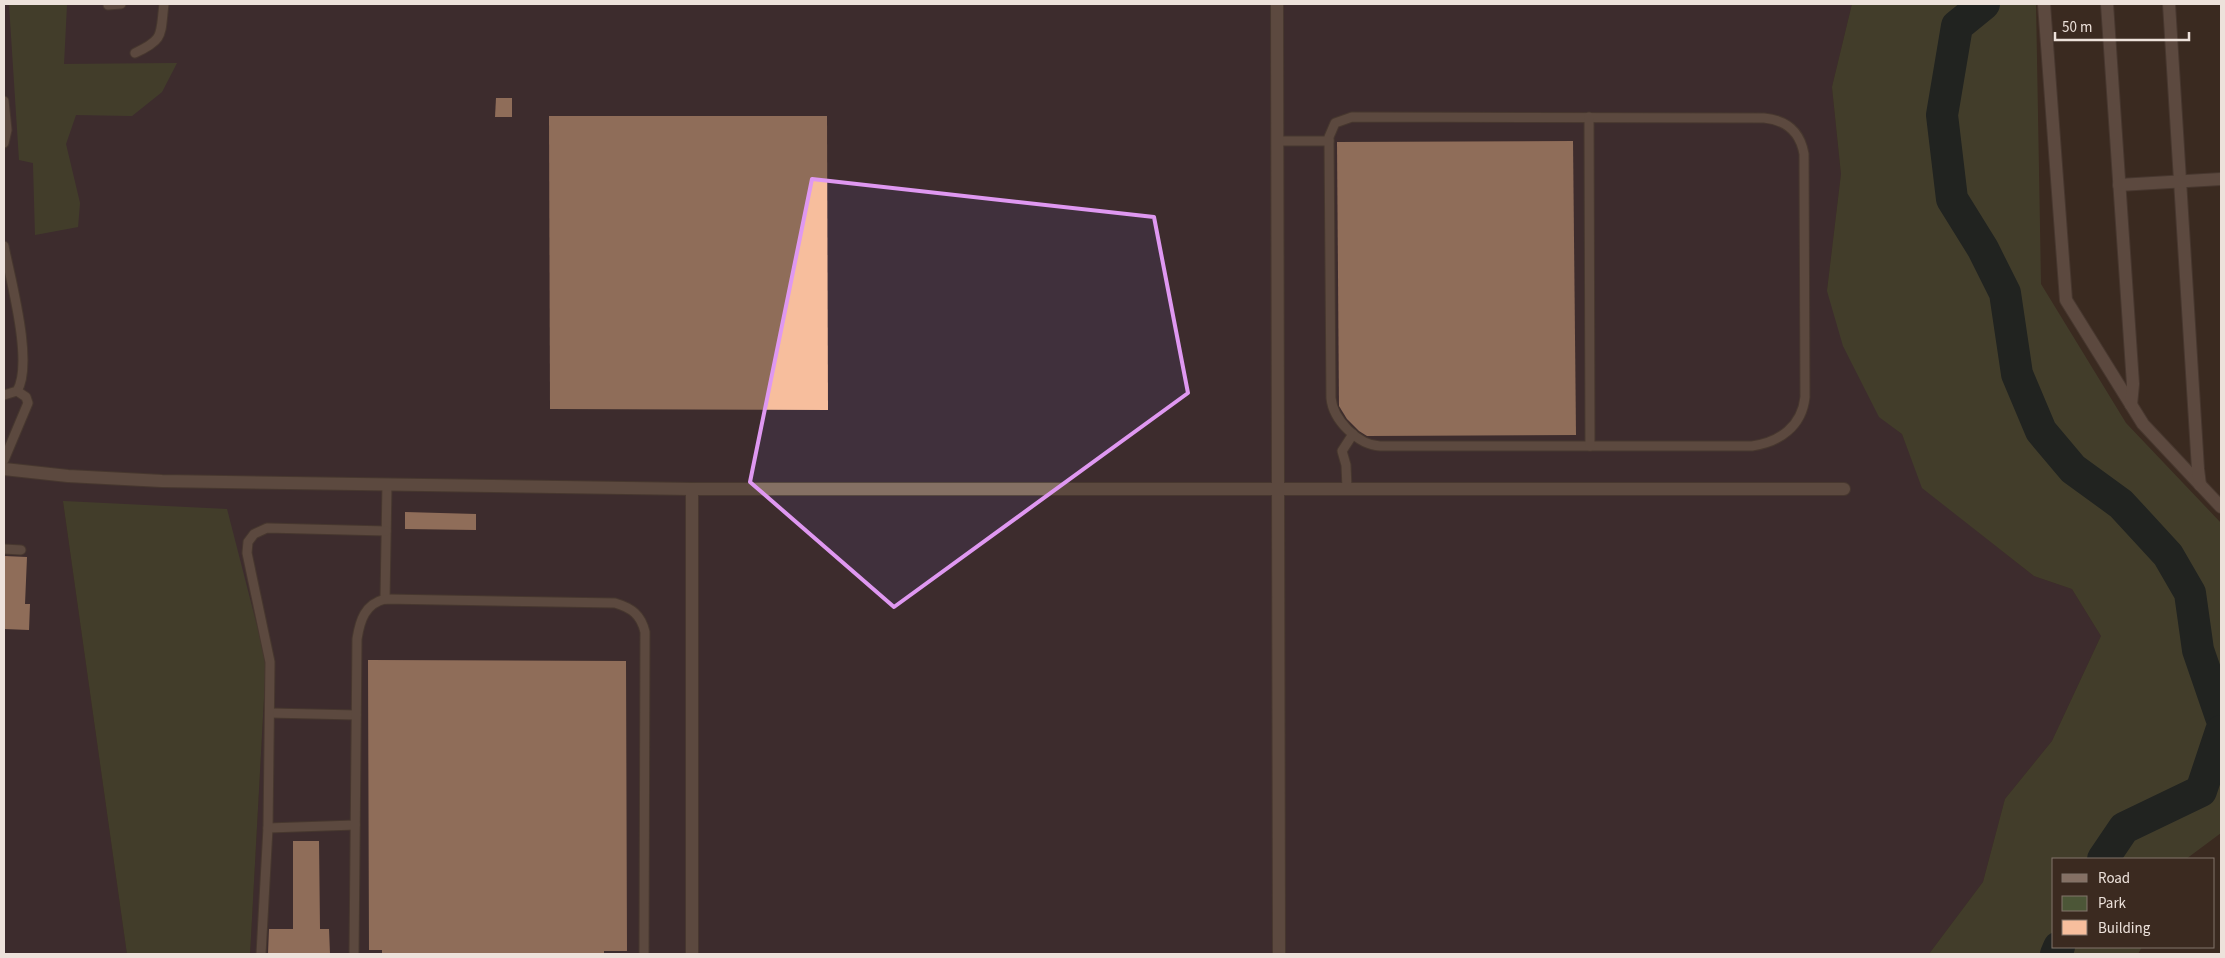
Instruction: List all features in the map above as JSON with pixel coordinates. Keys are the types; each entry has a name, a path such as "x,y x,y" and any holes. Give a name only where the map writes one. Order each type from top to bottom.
{"street":[{"path":"1277,4 1279,954"},
{"path":"2044,4 2066,300 2143,424 2221,507"},
{"path":"2107,4 2133,384 2131,404"},
{"path":"2169,4 2200,485"},
{"path":"2119,185 2221,179"},
{"path":"4,469 68,476 162,481 692,489 1844,489"},
{"path":"692,489 692,954"}],"lane":[{"path":"108,5 121,4"},
{"path":"135,53 154,44 160,37 164,4"},
{"path":"4,101 7,130 4,143"},
{"path":"1352,117 1589,117 1771,118 1793,129 1801,140 1804,154 1805,397 1802,411 1795,423 1778,439 1752,446 1380,446 1366,444 1353,434 1334,412 1331,398 1329,141 1331,130 1335,123 1352,117"},
{"path":"1589,117 1590,446"},
{"path":"1278,141 1329,141"},
{"path":"4,246 21,334 22,376 17,391"},
{"path":"4,395 17,391"},
{"path":"4,460 28,403 26,397 17,391"},
{"path":"1346,488 1346,465 1342,451 1353,434"},
{"path":"385,599 387,485"},
{"path":"261,954 268,828 270,658 247,559 251,537 257,531 267,528 386,531"},
{"path":"4,549 21,550"},
{"path":"354,954 356,715 359,627 370,606 385,599 615,603 635,612 642,622 645,632 644,954"},
{"path":"270,713 356,715"},
{"path":"268,828 355,825"}],"highlighted area":[{"path":"812,179 1154,217 1188,393 894,607 750,482"}],"shaded area":[{"path":"4,4 1852,4 1832,87 1841,174 1827,291 1879,416 1902,434 1923,488 2034,576 2072,589 2101,636 2052,741 2005,799 1983,882 1929,954 250,954 266,661 63,501 127,954 4,954"}],"green space":[{"path":"9,4 67,4 64,64 177,63 162,92 132,116 76,115 66,144 80,203 78,227 35,235 33,163 19,160"},
{"path":"1852,4 2036,4 2041,284 2126,423 2221,523 2221,833 2187,858 2052,858 2052,948 2141,948 2138,954 1929,954 1983,882 2005,799 2052,741 2101,636 2072,589 2034,576 1922,488 1902,434 1879,417 1843,346 1827,291 1841,174 1832,87"},
{"path":"63,501 227,509 266,661 250,954 127,954"}],"building":[{"path":"496,98 512,98 512,117 495,117"},
{"path":"549,116 827,116 828,410 550,409"},
{"path":"1573,141 1576,435 1367,436 1359,431 1347,419 1339,406 1337,142"},
{"path":"405,512 476,514 476,530 405,529"},
{"path":"4,556 27,557 25,604 30,604 29,630 4,629"},
{"path":"368,660 626,661 627,951 604,951 604,954 382,954 382,950 369,950"},
{"path":"293,841 319,841 320,929 329,929 330,954 268,954 269,929 293,929"}],"waterway":[{"path":"1984,4 1957,26 1942,115 1952,199 1983,249 2005,293 2017,374 2041,431 2073,469 2121,504 2168,555 2190,593 2198,650 2221,717"},
{"path":"2104,858 2124,828 2201,791 2221,731"},
{"path":"2056,954 2059,948"}]}
